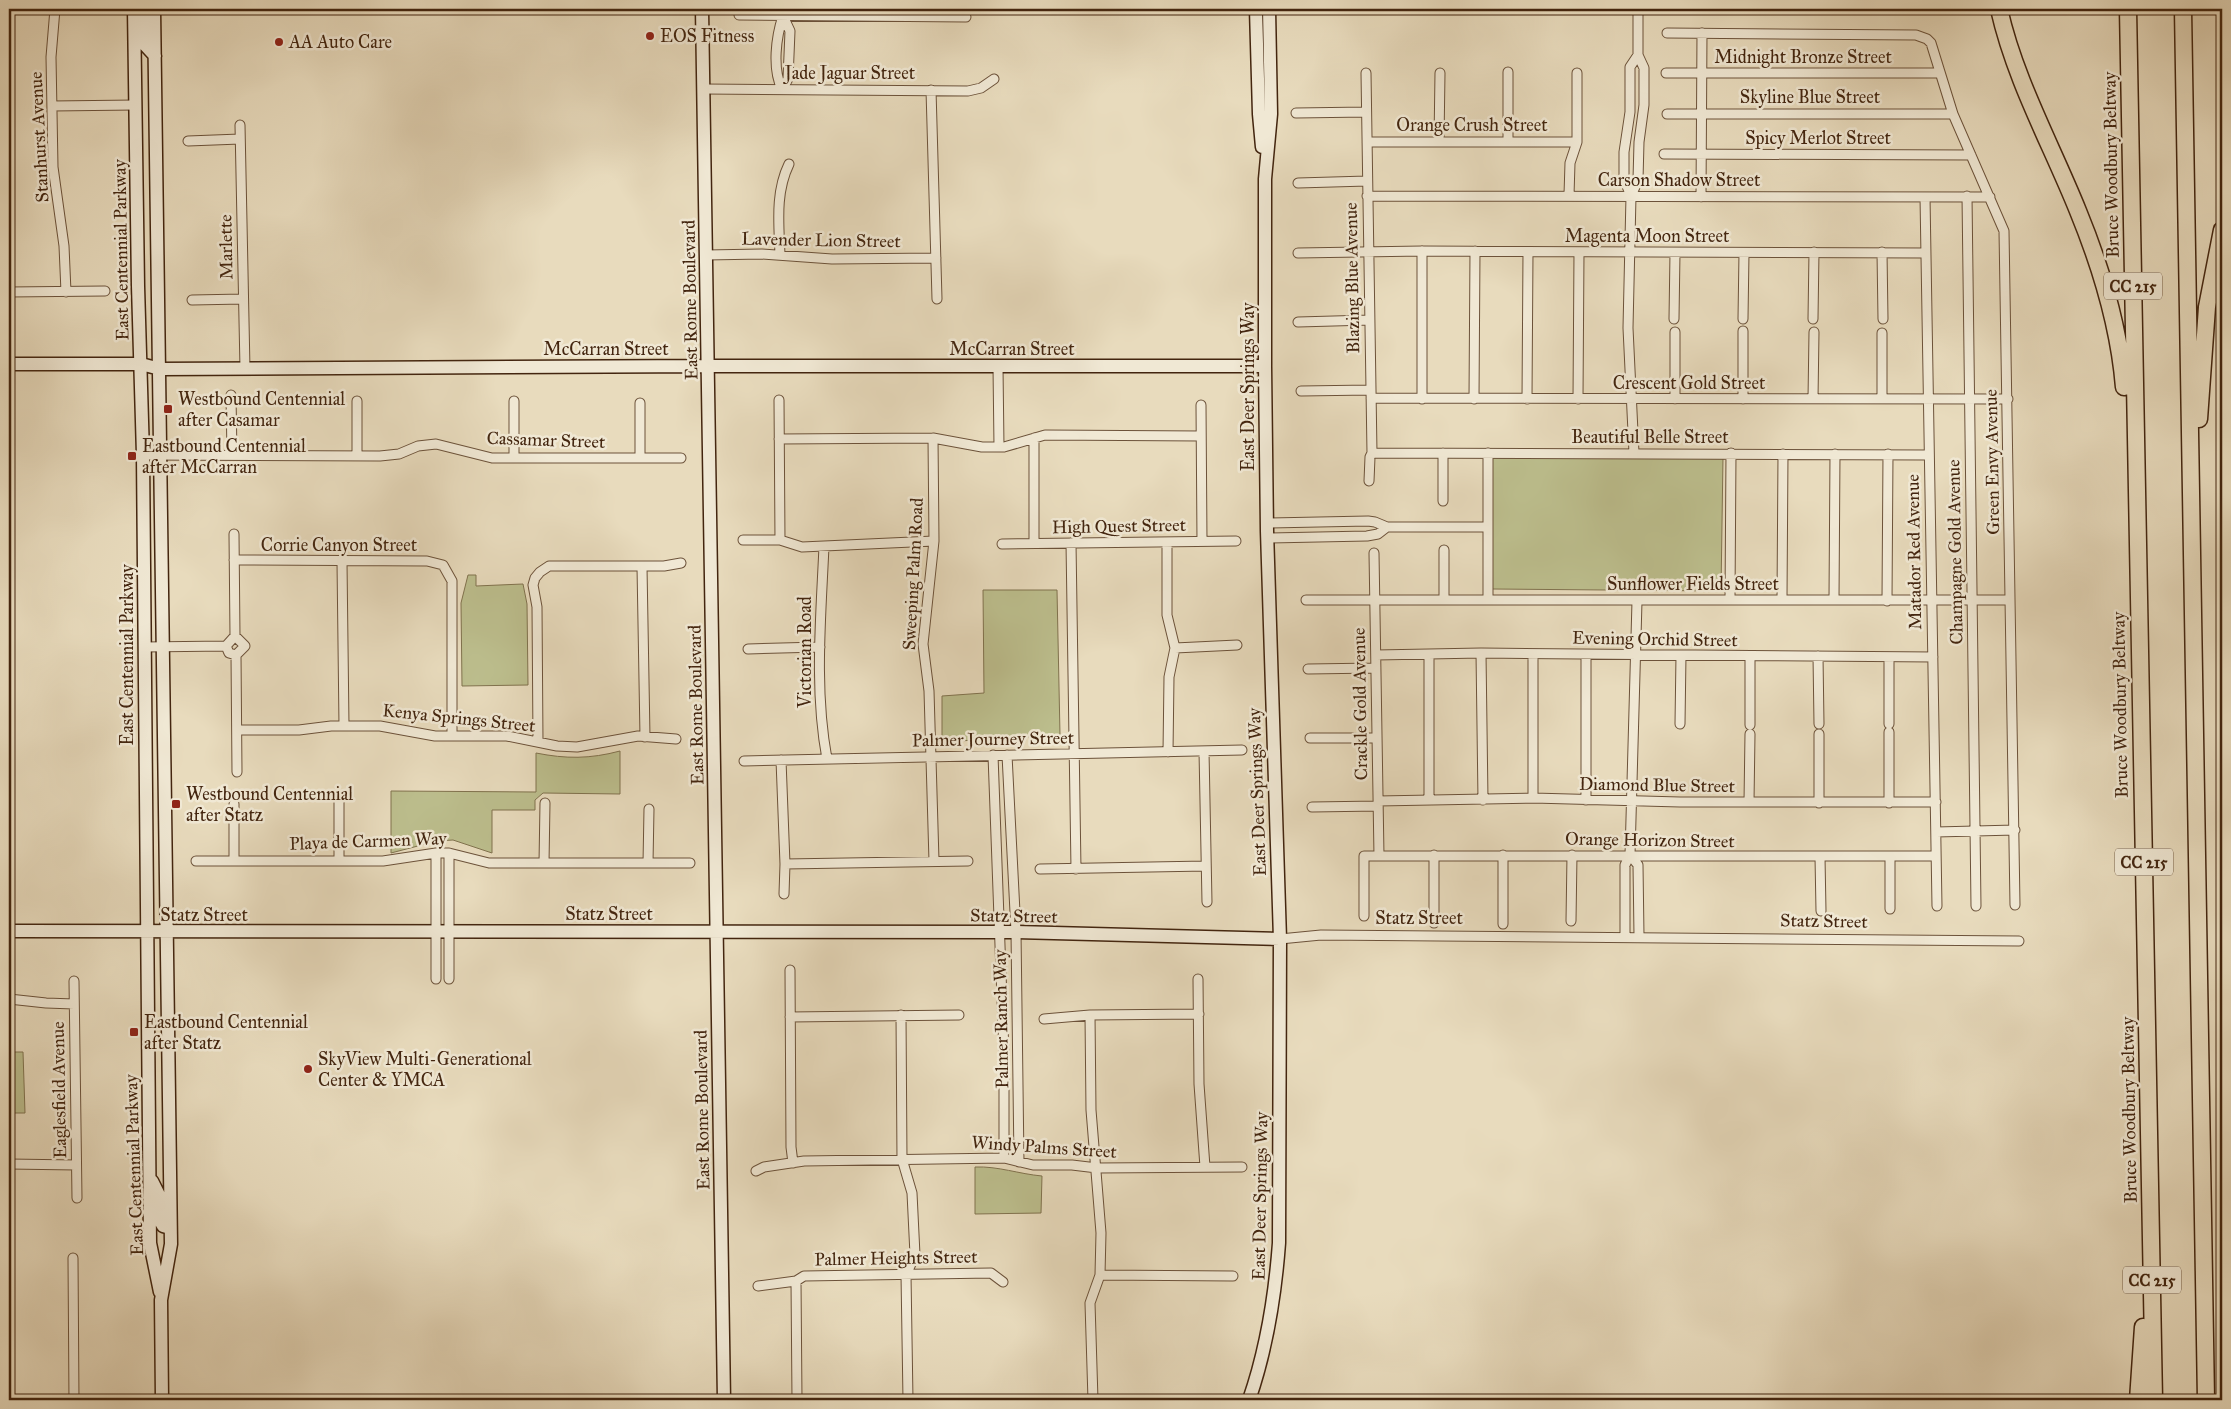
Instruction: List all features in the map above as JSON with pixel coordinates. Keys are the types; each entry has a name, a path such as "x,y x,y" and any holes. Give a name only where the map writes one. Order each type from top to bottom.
{"highway":[{"path":"1999,9 2015,64 2040,127 2078,210 2103,276 2122,353 2137,564"},
{"name":"Bruce Woodbury Beltway","path":"2128,9 2154,1400"},
{"name":"CC 215","path":"2183,9 2206,1400"},
{"path":"2191,520 2207,307 2222,230"},
{"path":"2138,1400 2149,1232 2150,1160"},
{"path":"2204,1259 2211,1400"}],"street":[{"name":"Stanhurst Avenue","path":"55,9 51,57 54,168 64,246 66,292"},
{"name":"East Centennial Parkway","path":"134,9 143,455 150,1243 161,1300 162,1400"},
{"path":"144,9 144,44 155,56"},
{"name":"East Centennial Parkway","path":"154,9 171,1244 161,1300"},
{"name":"East Rome Boulevard","path":"702,9 724,1400"},
{"name":"East Deer Springs Way","path":"1249,1400 1268,1336 1275,1292 1279,1242 1280,939 1266,523 1265,180 1259,114 1256,9"},
{"name":"East Deer Springs Way","path":"1265,180 1271,114 1269,9"},
{"path":"1634,453 1633,400 1628,328 1631,196 1638,180 1639,142 1644,105 1644,68 1638,55 1638,9"},
{"path":"778,13 790,31 788,79 782,89"},
{"path":"739,15 778,13 930,13 966,17"},
{"path":"1667,33 1702,33 1701,197"},
{"name":"Green Envy Avenue","path":"1702,33 1916,35 1922,37 1931,43 1953,114 2004,231 2015,906"},
{"path":"1631,196 1624,180 1624,152 1630,112 1630,67 1638,55"},
{"path":"1508,72 1508,141"},
{"name":"Blazing Blue Avenue","path":"1366,73 1372,453 1370,458 1370,482"},
{"path":"1439,141 1440,73"},
{"path":"1569,195 1570,162 1577,142 1577,73"},
{"name":"Midnight Bronze Street","path":"1666,73 1940,73"},
{"name":"Jade Jaguar Street","path":"704,89 968,90 981,88 994,79"},
{"path":"931,90 936,299"},
{"path":"52,106 135,105"},
{"path":"1296,113 1366,112"},
{"name":"Skyline Blue Street","path":"1667,114 1953,114"},
{"name":"Marlette","path":"240,125 245,368"},
{"path":"188,142 240,140"},
{"name":"Orange Crush Street","path":"1367,142 1577,142"},
{"name":"Spicy Merlot Street","path":"1664,154 1971,155"},
{"path":"780,255 780,194 789,164"},
{"path":"1298,183 1367,181"},
{"name":"Carson Shadow Street","path":"1367,196 1990,197"},
{"name":"Champagne Gold Avenue","path":"1967,196 1976,906"},
{"name":"Matador Red Avenue","path":"1924,197 1937,906"},
{"name":"Magenta Moon Street","path":"1298,253 1368,251 1925,253"},
{"path":"1422,251 1422,399"},
{"path":"1474,399 1475,251"},
{"path":"1527,399 1528,252"},
{"path":"1578,399 1579,252"},
{"path":"1814,252 1814,319"},
{"path":"1882,252 1883,319"},
{"path":"1674,319 1675,253"},
{"path":"1743,319 1744,253"},
{"name":"Lavender Lion Street","path":"706,255 780,255 832,259 936,258"},
{"path":"9,292 105,291"},
{"path":"192,300 244,299"},
{"path":"1298,322 1369,320"},
{"path":"1743,331 1743,399"},
{"path":"1675,332 1675,399"},
{"path":"1813,399 1814,332"},
{"path":"1882,333 1882,399"},
{"name":"McCarran Street","path":"9,364 141,364 160,369 708,366 1265,366"},
{"path":"998,367 999,447"},
{"name":"Crescent Gold Street","path":"1301,391 1371,394 1422,399 2008,400"},
{"path":"231,395 232,455"},
{"path":"779,400 780,540"},
{"path":"514,401 514,458"},
{"path":"357,402 357,456"},
{"path":"640,404 640,458"},
{"path":"1201,405 1202,541"},
{"path":"779,439 932,438 963,444 999,447 1045,435 1201,436"},
{"name":"Sweeping Palm Road","path":"932,438 934,541 923,644 929,691 934,861"},
{"path":"1034,438 1034,543"},
{"name":"Cassamar Street","path":"143,455 391,455 418,446 436,444 492,458 681,458"},
{"name":"Beautiful Belle Street","path":"1372,453 1928,455"},
{"path":"1443,453 1443,501"},
{"path":"1488,453 1488,600"},
{"path":"1730,600 1731,454"},
{"path":"1782,599 1783,454"},
{"path":"1834,600 1835,454"},
{"path":"1888,454 1888,601"},
{"path":"1266,523 1368,521 1387,527 1488,527"},
{"path":"1267,538 1367,536 1378,534 1387,527"},
{"path":"144,647 226,646 235,636 234,534"},
{"path":"744,540 780,540 793,546 934,541"},
{"name":"High Quest Street","path":"1002,544 1236,541"},
{"path":"1167,542 1167,614 1176,648 1169,677 1168,752"},
{"path":"1071,543 1076,869"},
{"name":"Victorian Road","path":"824,546 820,647 822,728 827,759"},
{"path":"1444,550 1444,600"},
{"name":"Crackle Gold Avenue","path":"1374,553 1379,856"},
{"name":"Corrie Canyon Street","path":"234,560 427,561 443,565 452,581 452,736"},
{"path":"342,562 344,726"},
{"path":"538,742 537,608 533,585 535,578 549,566 642,567 681,563"},
{"path":"642,567 645,737"},
{"name":"Sunflower Fields Street","path":"1306,600 2010,600"},
{"path":"1625,936 1624,865 1630,855 1637,656 1637,601"},
{"path":"235,636 245,646 236,655 237,772"},
{"path":"226,646 229,653 236,655"},
{"path":"1176,648 1237,646"},
{"path":"748,649 820,647"},
{"path":"1481,653 1483,800"},
{"name":"Evening Orchid Street","path":"1376,655 1481,653 1933,658"},
{"path":"1533,654 1533,798"},
{"path":"1429,655 1429,800"},
{"path":"1586,655 1586,800"},
{"path":"1680,724 1681,655"},
{"path":"1749,802 1750,656"},
{"path":"1818,656 1819,724"},
{"path":"1889,657 1889,803"},
{"path":"1308,668 1376,668"},
{"name":"Kenya Springs Street","path":"237,730 299,730 344,726 380,726 435,736 507,736 557,746 577,747 645,737 676,739"},
{"path":"1819,734 1819,803"},
{"path":"1310,738 1377,738"},
{"name":"Palmer Journey Street","path":"744,760 1242,750"},
{"path":"1204,751 1207,902"},
{"name":"Palmer Ranch Way","path":"993,755 1000,932 1004,1158"},
{"name":"Palmer Ranch Way","path":"1008,755 1016,932 1018,1162"},
{"path":"781,760 785,864 784,894"},
{"name":"Diamond Blue Street","path":"1312,808 1429,800 1533,798 1819,803 1936,802"},
{"path":"339,802 339,861"},
{"path":"544,863 545,803"},
{"path":"234,804 234,861"},
{"path":"648,863 649,809"},
{"path":"1936,832 2015,830"},
{"path":"436,853 449,979"},
{"name":"Playa de Carmen Way","path":"196,862 394,860 436,853 449,853 489,863 690,863"},
{"path":"436,979 443,930 449,853"},
{"path":"1434,855 1434,923"},
{"path":"1503,855 1503,924"},
{"path":"1571,921 1572,855"},
{"path":"1630,855 1638,865 1639,936"},
{"name":"Orange Horizon Street","path":"1364,916 1364,856 1936,856"},
{"path":"1890,856 1890,909"},
{"path":"1820,857 1821,911"},
{"path":"785,864 968,861"},
{"path":"1040,869 1206,866"},
{"name":"Statz Street","path":"9,931 1016,932 1280,939 1321,935 1639,936 2019,941"},
{"path":"790,970 791,1146 793,1164"},
{"path":"1198,979 1199,1084 1206,1167"},
{"name":"Eaglesfield Avenue","path":"74,981 77,1198"},
{"path":"9,999 74,1004"},
{"path":"1044,1018 1090,1015 1199,1014"},
{"path":"902,1015 902,1159 912,1193 915,1255 906,1275 908,1400"},
{"path":"1090,1015 1091,1110 1101,1233 1100,1275 1090,1303 1093,1400"},
{"path":"790,1017 959,1016"},
{"name":"Windy Palms Street","path":"756,1170 820,1161 1004,1158 1033,1165 1072,1165 1097,1168 1242,1167"},
{"path":"9,1164 76,1165"},
{"path":"150,1176 160,1197 160,1222 163,1226 170,1228"},
{"path":"73,1258 74,1400"},
{"name":"Palmer Heights Street","path":"758,1286 796,1281 804,1276 991,1273 1003,1282"},
{"path":"1100,1275 1233,1276"},
{"path":"796,1281 797,1400"}],"green space":[{"path":"1492,456 1723,457 1721,591 1492,589"},
{"path":"468,575 476,575 476,586 523,584 527,604 528,685 462,686 461,603"},
{"path":"983,590 1057,590 1060,735 942,742 942,696 984,693"},
{"path":"620,751 620,794 543,793 535,800 535,810 492,810 492,853 453,840 437,841 391,853 391,791 536,792 536,753 578,757 598,756"},
{"path":"9,1052 23,1052 25,1113 9,1113"},
{"path":"975,1167 1042,1176 1041,1213 975,1214"}],"place":[{"name":"EOS Fitness","path":"650,36"},
{"name":"AA Auto Care","path":"279,42"},
{"name":"Westbound Centennial after Casamar","path":"168,409"},
{"name":"Eastbound Centennial after McCarran","path":"132,456"},
{"name":"Westbound Centennial after Statz","path":"176,804"},
{"name":"Eastbound Centennial after Statz","path":"134,1032"},
{"name":"SkyView Multi-Generational Center & YMCA","path":"308,1069"}]}
